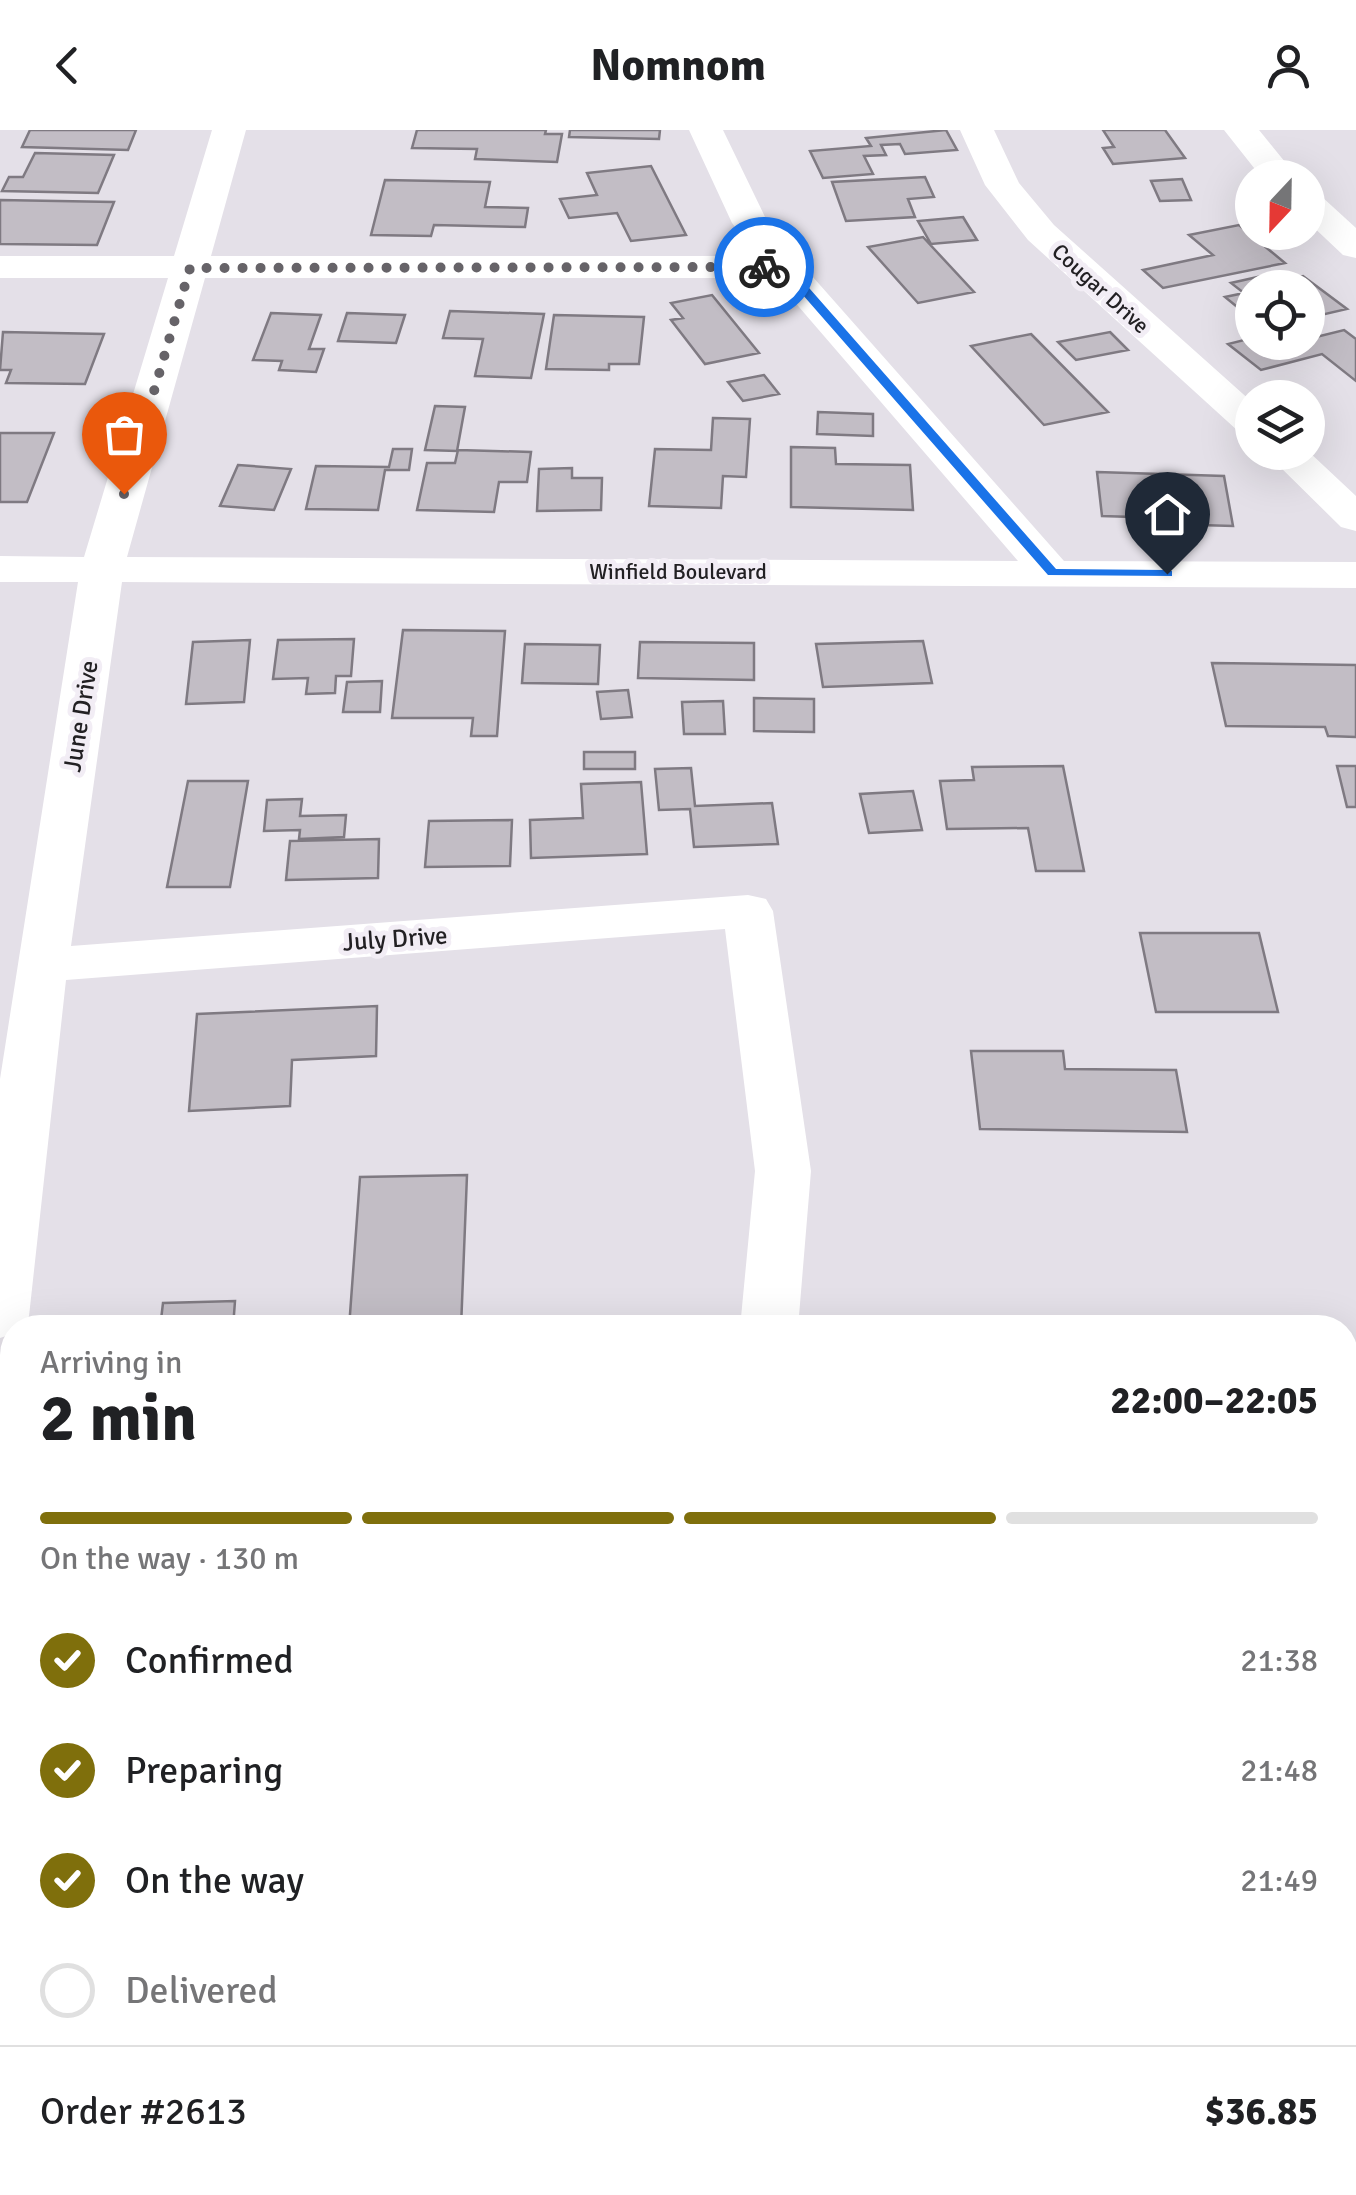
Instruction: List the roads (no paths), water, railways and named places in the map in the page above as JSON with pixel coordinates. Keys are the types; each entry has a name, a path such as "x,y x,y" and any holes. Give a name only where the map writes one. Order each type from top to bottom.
{"street":[{"name":"June Drive","path":"0,1315 28,1058 102,569 229,130"},
{"path":"706,130 750,223 784,267 1052,573"},
{"name":"Cougar Drive","path":"977,130 983,151 1022,210 1058,251 1235,408"},
{"path":"1241,130 1266,160"},
{"path":"1325,219 1356,247"},
{"path":"0,267 784,267"},
{"path":"1304,470 1356,518"},
{"name":"Winfield Boulevard","path":"0,568 1356,576"},
{"name":"July Drive","path":"43,965 748,911 782,1171 771,1315"}]}
